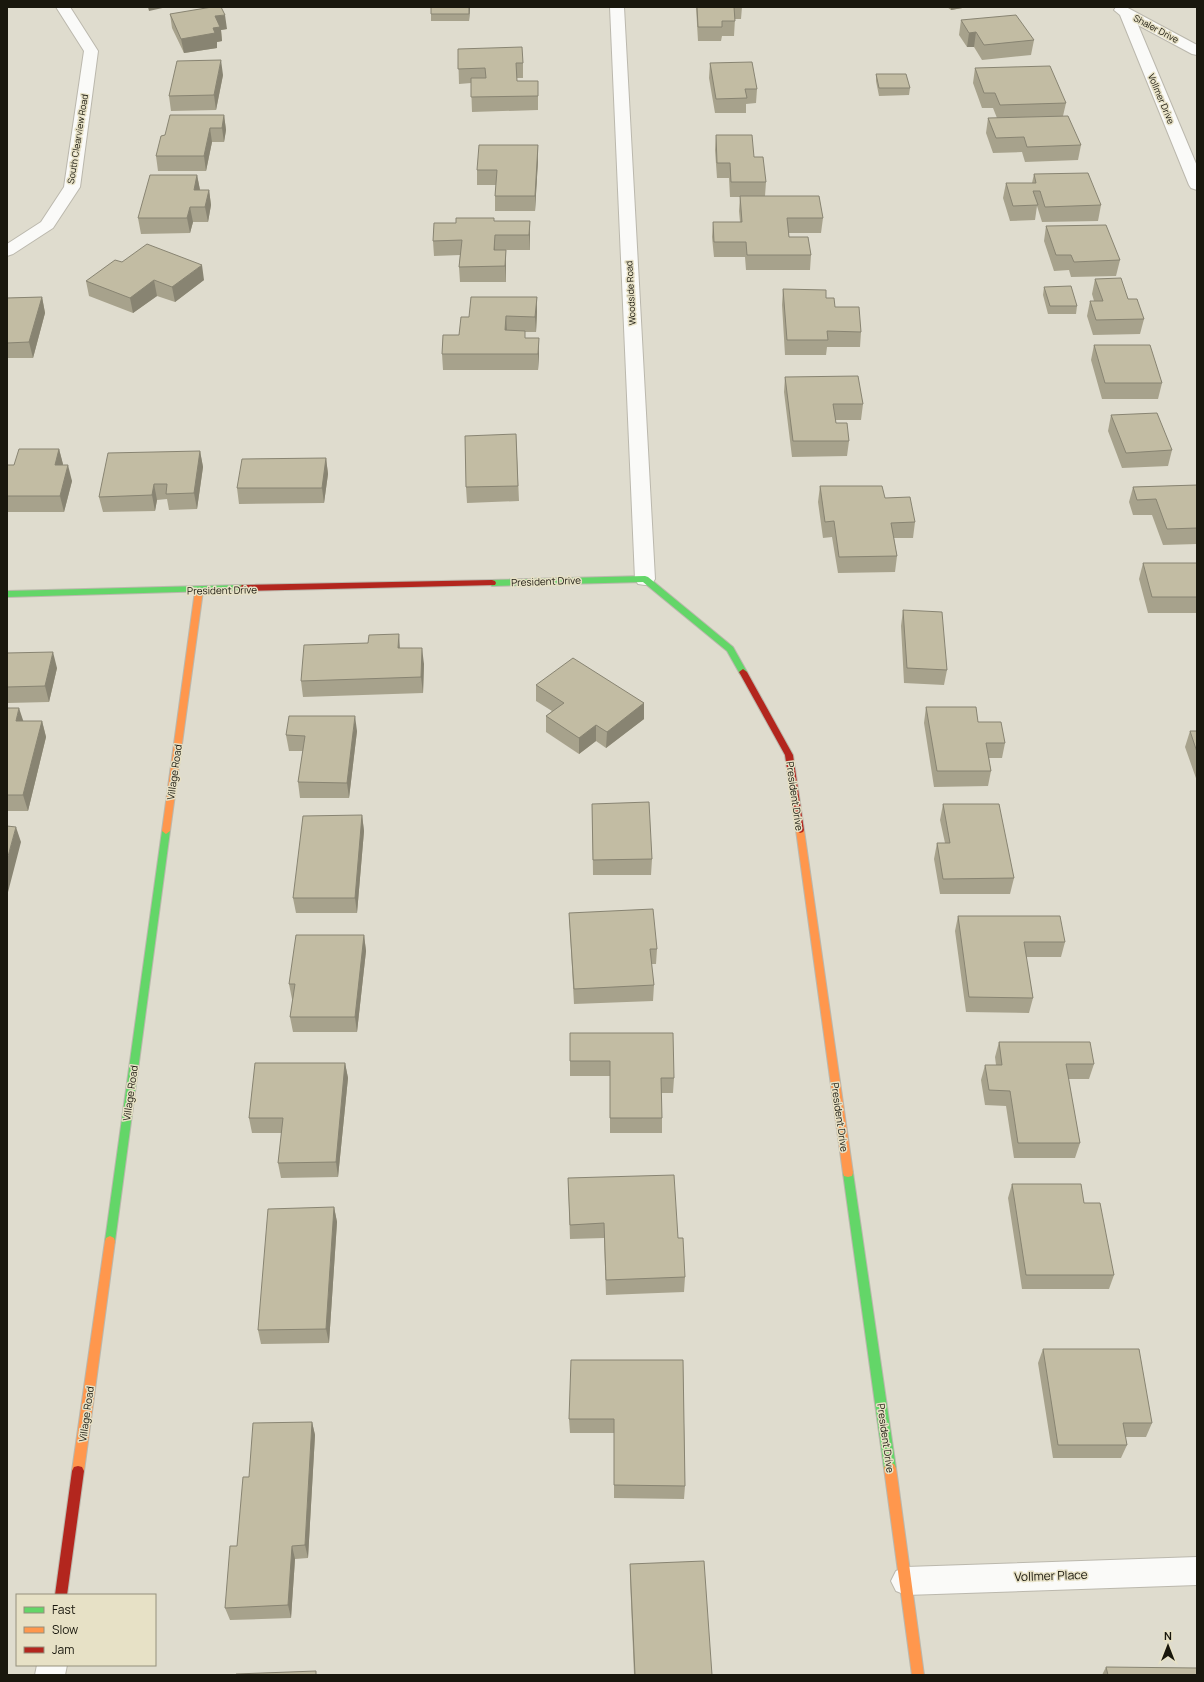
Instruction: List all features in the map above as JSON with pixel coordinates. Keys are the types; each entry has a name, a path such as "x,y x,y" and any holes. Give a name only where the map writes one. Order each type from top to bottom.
{"street":[{"name":"South Clearview Road","path":"7,251 47,226 72,187 91,51 63,7"},
{"name":"Woodside Road","path":"617,7 645,579"},
{"name":"Shaler Drive","path":"1121,10 1197,52"},
{"name":"Vollmer Drive","path":"1121,10 1197,185"},
{"name":"President Drive","path":"7,594 198,591 645,579 730,649 789,755 918,1675"},
{"name":"Village Road","path":"61,1594 198,591"},
{"name":"Vollmer Place","path":"906,1581 1197,1571"}],"building":[{"path":"212,7 221,7 225,15 215,16 220,27 213,28 215,33 181,39 170,14"},
{"path":"431,7 469,7 469,14 431,14"},
{"path":"697,7 734,7 735,21 722,21 722,27 698,27"},
{"path":"1016,15 1034,40 984,45 976,32 969,33 961,20"},
{"path":"522,47 523,63 516,63 517,81 538,81 538,96 471,97 471,78 486,78 485,68 458,69 458,49"},
{"path":"221,60 214,95 169,96 177,61"},
{"path":"752,62 757,89 745,89 747,98 716,99 710,63"},
{"path":"1050,66 1066,103 1000,105 995,93 984,93 975,68"},
{"path":"876,74 906,74 910,88 879,88"},
{"path":"170,115 224,115 222,128 210,128 204,156 156,156 161,136 165,135"},
{"path":"1068,116 1081,145 1027,147 1024,137 996,138 988,118"},
{"path":"716,135 752,135 754,157 763,157 766,182 731,182 730,163 717,163"},
{"path":"479,145 538,145 535,196 495,196 497,170 477,170"},
{"path":"1088,173 1101,205 1045,207 1040,191 1033,191 1038,205 1013,206 1006,183 1036,183 1034,174"},
{"path":"150,175 197,175 194,190 209,190 205,207 190,207 187,218 138,218"},
{"path":"740,196 819,196 823,218 787,218 789,237 808,237 811,255 747,255 746,242 714,242 713,222 742,222"},
{"path":"456,218 494,218 494,221 530,221 529,235 495,235 494,250 506,250 505,266 459,267 462,240 433,241 434,223 456,223"},
{"path":"1106,225 1120,260 1074,262 1071,255 1056,255 1046,226"},
{"path":"147,244 202,265 172,287 154,280 130,298 86,281 115,260 122,262"},
{"path":"1121,278 1128,299 1137,299 1144,319 1096,320 1090,301 1103,301 1095,279"},
{"path":"1071,286 1077,306 1050,306 1044,287"},
{"path":"783,289 826,290 826,298 834,298 835,307 859,307 861,332 827,331 828,340 787,340"},
{"path":"42,297 29,342 7,343 7,298"},
{"path":"471,297 537,297 535,317 506,316 505,330 525,331 525,338 539,338 538,354 442,354 443,335 459,335 461,317 469,317"},
{"path":"1094,345 1150,345 1162,383 1105,383"},
{"path":"858,376 863,404 833,404 836,423 847,423 849,441 793,441 785,377"},
{"path":"1157,413 1172,450 1126,453 1111,415"},
{"path":"516,434 518,486 466,487 465,436"},
{"path":"19,449 59,449 55,465 68,465 60,496 7,496 7,465 14,465"},
{"path":"200,451 194,493 166,494 167,484 154,484 152,495 99,497 108,453"},
{"path":"326,458 322,488 237,488 242,459"},
{"path":"1197,485 1197,528 1167,529 1156,499 1137,500 1133,487"},
{"path":"820,486 882,486 885,498 910,497 915,522 891,523 897,556 839,557 834,521 825,522"},
{"path":"1143,563 1197,563 1197,597 1152,597"},
{"path":"903,610 942,612 947,670 907,668"},
{"path":"399,634 398,648 422,648 421,677 301,681 304,645 368,643 369,635"},
{"path":"53,652 45,686 7,687 7,653"},
{"path":"573,658 644,703 607,732 596,725 579,738 546,716 564,703 536,685"},
{"path":"926,707 976,707 978,722 1001,722 1005,743 986,743 991,771 937,771"},
{"path":"7,708 19,708 16,721 42,721 23,795 7,795"},
{"path":"289,716 355,716 347,783 298,782 305,736 286,735"},
{"path":"1190,731 1197,731 1197,752"},
{"path":"649,802 652,859 593,860 592,804"},
{"path":"943,804 999,804 1014,878 943,879 937,843 950,843"},
{"path":"362,815 355,898 293,898 303,816"},
{"path":"7,826 16,827 7,860"},
{"path":"653,909 657,949 650,949 654,985 574,989 569,913"},
{"path":"958,916 1060,916 1065,942 1024,942 1033,998 969,997"},
{"path":"296,935 364,935 355,1017 290,1017 295,984 289,984"},
{"path":"570,1033 673,1033 674,1078 661,1078 662,1118 610,1118 610,1061 570,1061"},
{"path":"999,1042 1090,1042 1094,1064 1066,1064 1080,1143 1018,1143 1010,1091 989,1090 985,1065 1002,1065"},
{"path":"255,1063 345,1063 336,1162 278,1163 283,1118 249,1118"},
{"path":"674,1175 678,1238 683,1238 685,1277 606,1280 604,1223 570,1225 568,1178"},
{"path":"1012,1184 1081,1184 1084,1203 1100,1203 1114,1275 1026,1275"},
{"path":"334,1207 326,1329 258,1330 268,1209"},
{"path":"1043,1349 1139,1349 1152,1423 1123,1423 1127,1445 1058,1445"},
{"path":"571,1360 683,1360 685,1486 614,1485 614,1419 569,1419"},
{"path":"312,1422 305,1545 292,1546 288,1605 225,1608 230,1546 237,1546 243,1477 249,1477 253,1423"},
{"path":"704,1561 712,1675 635,1675 630,1564"},
{"path":"1106,1667 1197,1668 1197,1675 1108,1675"},
{"path":"316,1671 316,1675 236,1675 236,1674"}],"traffic: fast":[{"path":"492,583 645,579 730,649 743,672"},
{"path":"7,594 242,588"},
{"path":"110,1241 166,831"},
{"path":"848,1173 890,1468"}],"traffic: slow":[{"path":"166,831 199,591"},
{"path":"800,830 848,1173"},
{"path":"78,1471 110,1241"},
{"path":"890,1468 918,1675"}],"traffic: jam":[{"path":"242,588 492,583"},
{"path":"743,672 789,755 800,830"},
{"path":"61,1594 78,1471"}]}
